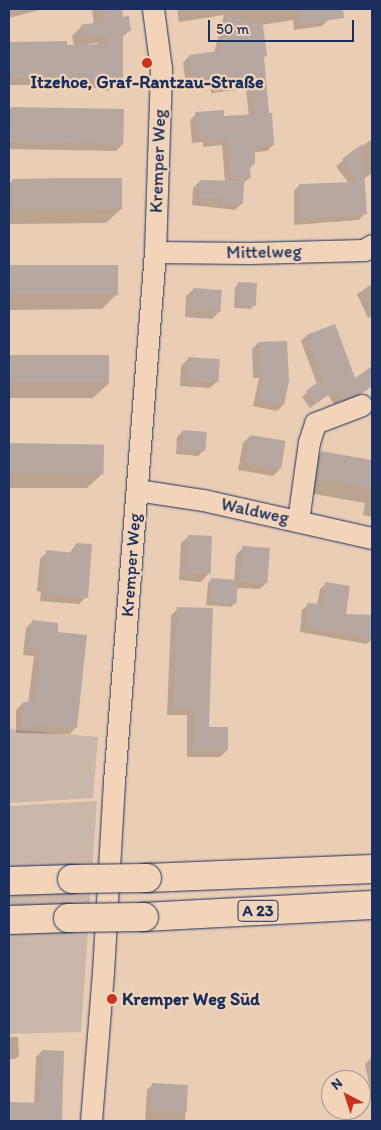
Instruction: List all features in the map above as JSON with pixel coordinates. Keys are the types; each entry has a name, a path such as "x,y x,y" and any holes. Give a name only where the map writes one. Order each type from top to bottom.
{"highway":[{"name":"A 23","path":"9,881 147,878 372,869"},
{"name":"A 23","path":"9,920 144,917 372,904"}],"street":[{"name":"Kremper Weg","path":"91,1121 155,252 161,70 153,9"},
{"name":"Mittelweg","path":"155,252 250,253 364,250 372,245"},
{"path":"298,521 309,442 315,424 362,405"},
{"name":"Waldweg","path":"137,490 202,500 372,538"}],"shaded area":[{"path":"9,729 98,737 93,798 9,803"},
{"path":"97,801 81,1032 9,1034 9,806"}],"building":[{"path":"122,9 123,17 129,16 131,31 123,32 123,82 114,82 114,79 10,77 10,42 67,41 67,45 108,44 106,35 83,38 81,25 104,21 102,11"},
{"path":"298,9 343,9 344,18 300,24"},
{"path":"227,16 263,25 267,56 264,57 269,113 272,113 274,145 255,147 255,164 249,165 251,178 231,180 228,140 209,142 208,136 198,137 195,112 224,110 224,116 255,114 251,83 217,88 216,76 192,79 189,55 219,51"},
{"path":"11,107 124,109 123,144 10,142"},
{"path":"362,144 367,214 299,219 299,184 358,182 342,159"},
{"path":"122,178 122,209 12,210 12,179"},
{"path":"200,180 244,181 243,204 222,203 222,199 199,199"},
{"path":"9,265 118,265 118,295 9,295"},
{"path":"238,282 257,283 256,306 237,305"},
{"path":"193,288 222,290 220,312 191,310"},
{"path":"335,324 355,378 372,366 372,386 362,393 339,400 333,391 315,404 306,391 322,379 306,335"},
{"path":"287,341 289,381 284,405 258,400 264,372 259,373 258,342"},
{"path":"9,355 109,355 109,383 9,383"},
{"path":"188,357 220,359 218,382 186,380"},
{"path":"183,430 207,432 205,451 181,449"},
{"path":"250,435 286,441 281,468 246,463"},
{"path":"9,443 104,445 103,475 9,473"},
{"path":"321,451 372,460 372,488 317,477"},
{"path":"188,535 212,536 211,574 187,573"},
{"path":"76,543 92,544 88,598 47,594 48,585 44,585 46,550 75,553"},
{"path":"242,546 270,548 267,583 240,581"},
{"path":"211,578 238,580 236,604 209,602"},
{"path":"325,582 350,586 346,614 372,615 372,639 305,627 307,603 322,604"},
{"path":"177,607 213,608 209,727 228,727 228,750 193,750 193,708 174,708"},
{"path":"32,620 58,623 58,632 87,635 77,728 22,727 23,702 34,702 40,650 29,649"},
{"path":"42,1050 64,1051 62,1121 9,1121 9,1102 39,1103"},
{"path":"152,1083 188,1085 187,1112 151,1110"}],"place":[{"name":"Itzehoe, Graf-Rantzau-Straße","path":"147,63"},
{"name":"Kremper Weg Süd","path":"112,999"}]}
